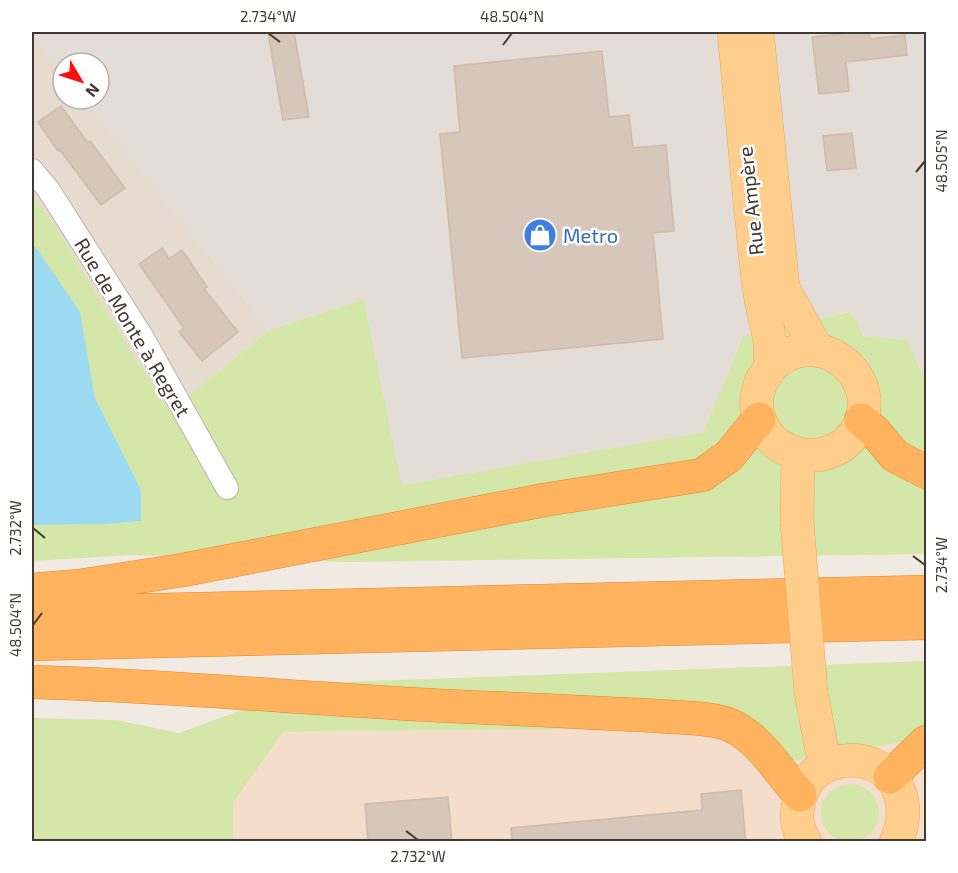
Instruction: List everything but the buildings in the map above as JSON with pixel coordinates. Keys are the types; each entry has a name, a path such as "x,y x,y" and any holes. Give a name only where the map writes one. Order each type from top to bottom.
{"highway":[{"path":"32,590 79,586 183,570 543,500 702,475 729,456 759,419"},
{"path":"861,420 874,431 895,456 927,472"},
{"path":"32,613 927,592"},
{"path":"32,644 927,623"},
{"path":"32,682 700,719 729,724 752,738 800,795"},
{"path":"890,777 927,742"}],"main road":[{"name":"Rue Ampère","path":"734,32 759,294 770,342 769,369"},
{"name":"Rue Ampère","path":"757,32 783,288 817,350"},
{"path":"804,350 817,350 839,358 856,374 862,389 864,405 861,420 854,434 842,445 829,453 813,456 798,455 781,448 768,435 759,419 758,393 762,380 778,360 804,350"},
{"path":"798,455 797,522 811,692 825,766"},
{"path":"805,842 799,829 797,811 800,795 806,783 825,766 839,761 853,760 866,762 879,768 890,777 899,791 904,807 903,824 896,842"}],"street":[{"name":"Rue de Monte à Regret","path":"32,170 48,189 143,338 227,488"}],"shaded area":[{"path":"32,32 926,32 926,381 907,340 864,336 849,312 743,336 703,432 402,485 364,299 269,330 93,111 111,111 111,51 51,51 51,59"},
{"path":"32,33 51,58 51,111 93,111 269,330 170,411 56,227 32,195"},
{"path":"639,728 926,739 926,841 233,841 233,803 282,732"}],"green space":[{"path":"32,195 56,227 170,411 269,330 364,299 402,485 703,432 743,336 850,312 864,336 907,340 926,381 926,554 347,562 132,555 32,561 32,525 141,521 141,490 95,398 79,312 32,242"},
{"path":"926,661 926,739 795,761 743,717 639,728 283,732 233,803 233,841 32,842 32,718 116,720 179,733 315,683"},
{"path":"844,784 856,784 871,792 879,807 879,819 871,834 856,842 844,842 829,834 821,819 821,807 829,792"}],"water":[{"path":"32,242 80,312 95,398 141,490 141,521 32,525"}],"place":[{"name":"Metro","path":"540,235"}]}
